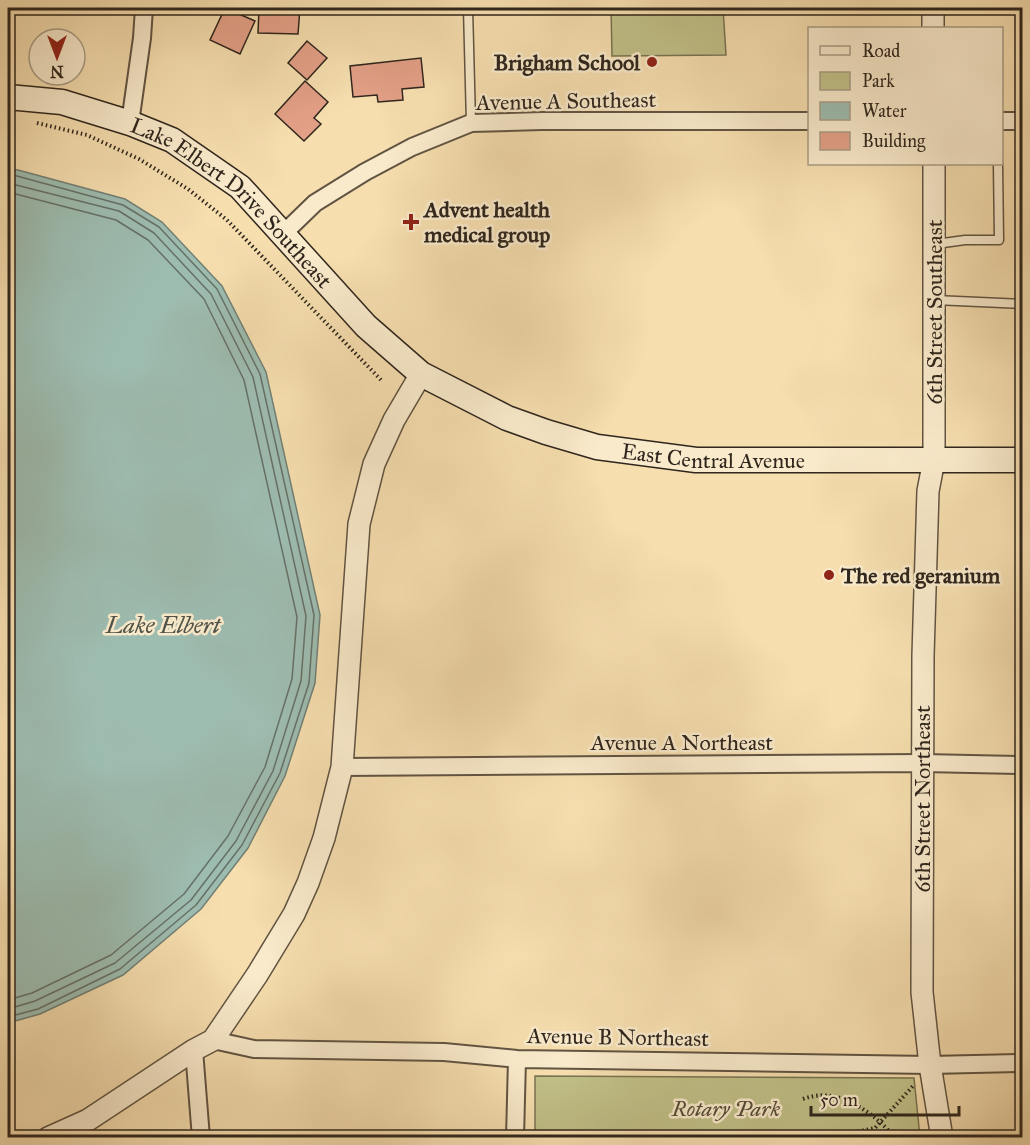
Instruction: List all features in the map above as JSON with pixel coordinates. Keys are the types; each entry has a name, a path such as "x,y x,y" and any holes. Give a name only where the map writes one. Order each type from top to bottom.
{"main road":[{"name":"Lake Elbert Drive Southeast","path":"8,97 62,102 130,123 172,140 208,164 240,187 366,326 421,374"},
{"name":"East Central Avenue","path":"421,374 507,418 597,447 696,460 1023,460"}],"street":[{"path":"130,123 144,8"},
{"path":"933,8 933,27"},
{"name":"Avenue A Southeast","path":"284,234 315,203 365,172 412,147 471,123 808,121"},
{"path":"1003,121 1023,121"},
{"name":"6th Street Southeast","path":"934,165 934,460"},
{"path":"48,1137 88,1120 194,1050 213,1040 257,975 294,914 324,838 342,766 359,524 374,464 394,420 421,374"},
{"name":"6th Street Northeast","path":"934,460 928,490 923,656 922,992 930,1065 942,1137"},
{"name":"Avenue A Northeast","path":"342,766 923,763 1023,765"},
{"name":"Avenue B Northeast","path":"213,1040 254,1049 444,1052 517,1059 930,1065 1023,1063"},
{"path":"194,1050 201,1137"},
{"path":"515,1137 517,1059"}],"lane":[{"path":"468,8 471,123"},
{"path":"934,244 965,240 999,240 998,165"},
{"path":"934,300 1023,304"}],"path":[{"path":"35,123 87,135 139,159 188,189 227,220 382,381"},
{"path":"847,1137 851,1133 875,1128 913,1086"},
{"path":"803,1099 831,1095 849,1100 881,1122 892,1137"}],"green space":[{"path":"611,8 723,8 726,55 612,56"},
{"name":"Rotary Park","path":"535,1076 914,1078 920,1137 535,1137"}],"water":[{"name":"Lake Elbert","path":"8,169 125,199 162,222 222,286 266,372 320,615 315,683 285,776 248,848 201,909 123,975 40,1014 8,1023"}],"building":[{"path":"225,8 255,21 240,54 210,40"},
{"path":"259,8 300,8 298,34 258,33"},
{"path":"307,41 327,58 307,80 288,63"},
{"path":"421,58 424,87 402,89 403,100 378,102 377,95 353,97 350,66"},
{"path":"305,81 328,102 314,118 321,124 304,141 275,114"}],"place":[{"name":"Brigham School","path":"652,62"},
{"name":"Advent health medical group","path":"411,222"},
{"name":"The red geranium","path":"829,575"}]}
